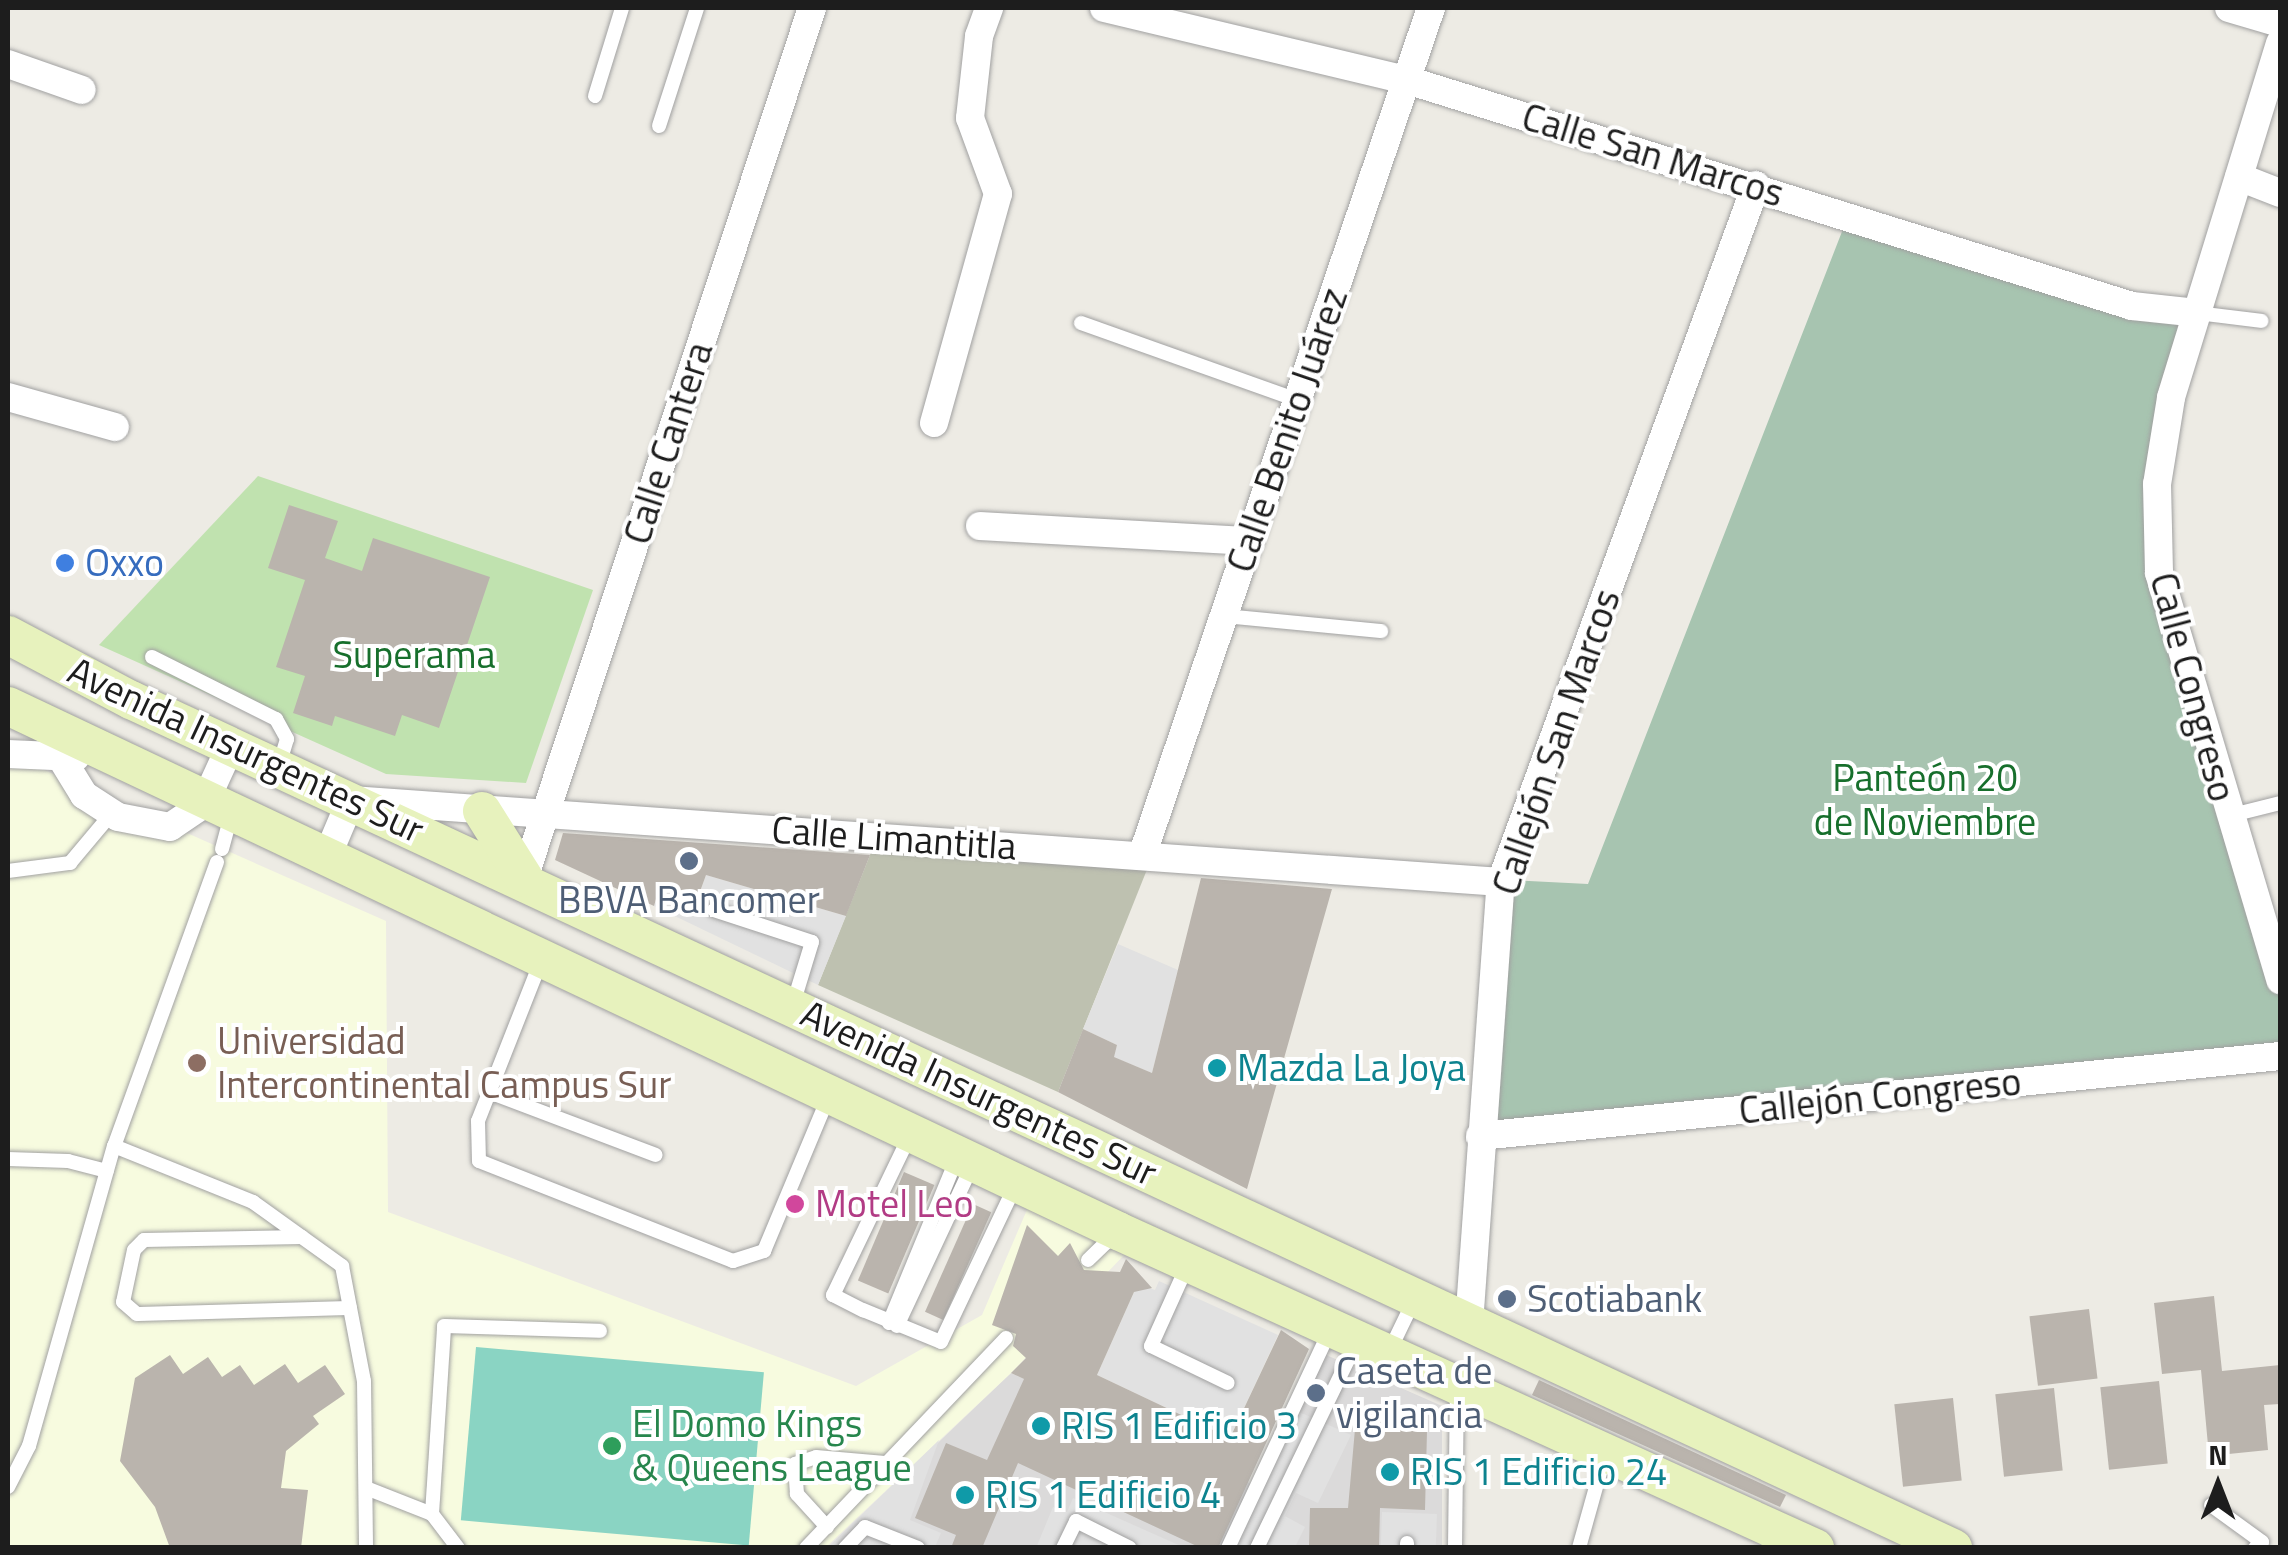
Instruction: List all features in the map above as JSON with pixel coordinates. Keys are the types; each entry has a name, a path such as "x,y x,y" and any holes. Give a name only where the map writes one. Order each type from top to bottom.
{"main road":[{"name":"Avenida Insurgentes Sur","path":"8,635 231,745 524,878 1414,1299 1953,1548"},
{"name":"Avenida Insurgentes Sur","path":"8,706 106,757 218,832 326,859 830,1092 1118,1232 1815,1548"},
{"path":"482,811 524,878"}],"street":[{"name":"Calle Cantera","path":"524,878 812,8"},
{"path":"934,423 998,194 970,118 979,36 989,8"},
{"name":"Calle San Marcos","path":"1104,8 1407,80 1756,185 2132,306 2197,313"},
{"name":"Calle Benito Juárez","path":"1143,854 1431,8"},
{"path":"2228,8 2280,22"},
{"name":"Calle Congreso","path":"2278,60 2171,398 2157,484 2158,574 2228,816 2280,974"},
{"path":"8,64 82,90"},
{"path":"2239,177 2280,192"},
{"name":"Callejón San Marcos","path":"1469,1324 1500,882 1756,185"},
{"path":"8,397 116,427"},
{"path":"980,526 1250,541"},
{"path":"60,756 84,796 112,813 170,827 218,832 231,745"},
{"path":"8,754 106,757"},
{"name":"Calle Limantitla","path":"351,800 1500,882"},
{"path":"326,859 351,800"},
{"name":"Callejón Congreso","path":"1480,1136 2280,1056"}],"lane":[{"path":"595,96 622,8"},
{"path":"659,126 696,8"},
{"path":"2197,313 2262,322"},
{"path":"1081,323 1297,400"},
{"path":"1224,616 1381,631"},
{"path":"152,657 276,720 287,739 279,767"},
{"path":"2228,816 2280,803"},
{"path":"8,871 70,863 112,813"},
{"path":"8,1488 29,1446 114,1146 218,832"},
{"path":"714,910 812,942 792,1005"},
{"path":"542,959 478,1121 479,1161 733,1261 764,1250 830,1092"},
{"path":"489,1092 656,1156"},
{"path":"911,1132 833,1295 941,1342 1016,1184"},
{"path":"114,1146 253,1202 342,1266 364,1381 366,1548"},
{"path":"893,1324 966,1159"},
{"path":"8,1160 68,1161 108,1170"},
{"path":"1088,1260 1118,1232"},
{"path":"302,1237 144,1240 134,1250 123,1302 137,1314 350,1308"},
{"path":"1189,1263 1151,1346 1228,1383"},
{"path":"1228,1548 1360,1340 1414,1299"},
{"path":"432,1514 444,1326 600,1332"},
{"path":"806,1548 1006,1338"},
{"path":"1257,1548 1360,1340"},
{"path":"1455,1548 1457,1385"},
{"path":"1579,1548 1605,1454"},
{"path":"827,1526 797,1494 795,1464 816,1457 886,1463"},
{"path":"366,1488 432,1514 458,1548"},
{"path":"2211,1504 2262,1542 2255,1548"},
{"path":"1064,1548 1076,1521 1130,1548"},
{"path":"845,1548 865,1527 918,1548"}],"shaded area":[{"name":"Universidad Intercontinental Campus Sur","path":"8,754 386,921 388,1212 856,1386 982,1315 1029,1205 1126,1253 1011,1373 826,1547 8,1548"},
{"path":"874,845 1148,867 1058,1092 818,985"},
{"path":"706,875 846,916 818,985 654,906 661,886 698,897"},
{"path":"1118,944 1178,970 1152,1073 1113,1057 1117,1045 1083,1029"},
{"path":"1159,1281 1278,1335 1230,1438 1097,1375 1134,1292 1144,1286 1155,1290"},
{"name":"El Domo Kings & Queens League","path":"476,1347 764,1372 749,1546 461,1520"},
{"path":"1324,1354 1442,1406 1442,1547 828,1548 1011,1373 1252,1484"},
{"path":"1297,1411 1351,1435 1318,1503 1296,1493 1285,1516 1305,1527 1295,1547 1233,1548"},
{"path":"939,1440 910,1520 941,1533 935,1547 827,1548"},
{"path":"1073,1498 1183,1547 1036,1548 1053,1507 1067,1512"},
{"path":"1382,1512 1437,1514 1436,1548 1381,1548"}],"green space":[{"name":"Panteón 20 de Noviembre","path":"1843,229 2195,320 2157,576 2280,989 2280,1051 1489,1129 1510,880 1588,884"},
{"name":"Superama","path":"258,476 593,590 526,783 386,774 99,645"}],"building":[{"path":"289,505 338,521 325,558 362,571 373,538 490,577 439,728 402,715 395,736 335,716 332,726 293,713 305,676 276,667 305,580 268,568"},
{"path":"563,833 870,855 846,916 706,875 698,897 660,885 654,906 555,860"},
{"name":"Mazda La Joya","path":"1201,878 1332,889 1247,1189 1058,1092 1083,1029 1117,1045 1114,1057 1152,1073"},
{"path":"904,1172 934,1185 888,1294 858,1281"},
{"path":"973,1204 991,1212 943,1320 925,1312"},
{"path":"1027,1225 1058,1256 1070,1243 1084,1270 1120,1272 1126,1259 1152,1288 1134,1292 1097,1375 1230,1438 1281,1330 1309,1349 1218,1548 1201,1548 1018,1463 982,1548 951,1548 956,1535 915,1518 946,1443 987,1460 1024,1379 1011,1373 1026,1358 1013,1346 1016,1334 992,1325"},
{"path":"2214,1296 2222,1371 2280,1365 2280,1404 2264,1405 2268,1450 2209,1456 2201,1370 2162,1374 2154,1303"},
{"path":"2089,1309 2098,1378 2038,1386 2029,1316"},
{"path":"170,1355 183,1374 208,1357 222,1377 240,1365 254,1385 285,1364 298,1383 325,1365 345,1394 313,1416 319,1424 286,1451 281,1488 308,1490 301,1548 170,1548 155,1507 120,1461 135,1378"},
{"path":"1539,1380 1786,1495 1780,1507 1532,1395"},
{"path":"2159,1381 2168,1464 2109,1470 2100,1387"},
{"path":"2054,1388 2063,1471 2004,1477 1995,1394"},
{"path":"1953,1398 1962,1481 1903,1487 1894,1404"},
{"path":"1355,1429 1427,1431 1425,1510 1380,1508 1379,1548 1309,1548 1310,1508 1348,1508"}],"place":[{"name":"Oxxo","path":"65,563"},
{"name":"BBVA Bancomer","path":"689,861"},
{"name":"Universidad Intercontinental Campus Sur","path":"197,1063"},
{"name":"Mazda La Joya","path":"1217,1068"},
{"name":"Motel Leo","path":"795,1204"},
{"name":"Scotiabank","path":"1507,1299"},
{"name":"Caseta de vigilancia","path":"1316,1393"},
{"name":"RIS 1 Edificio 3","path":"1041,1426"},
{"name":"El Domo Kings & Queens League","path":"612,1446"},
{"name":"RIS 1 Edificio 24","path":"1390,1472"},
{"name":"RIS 1 Edificio 4","path":"965,1495"}]}
